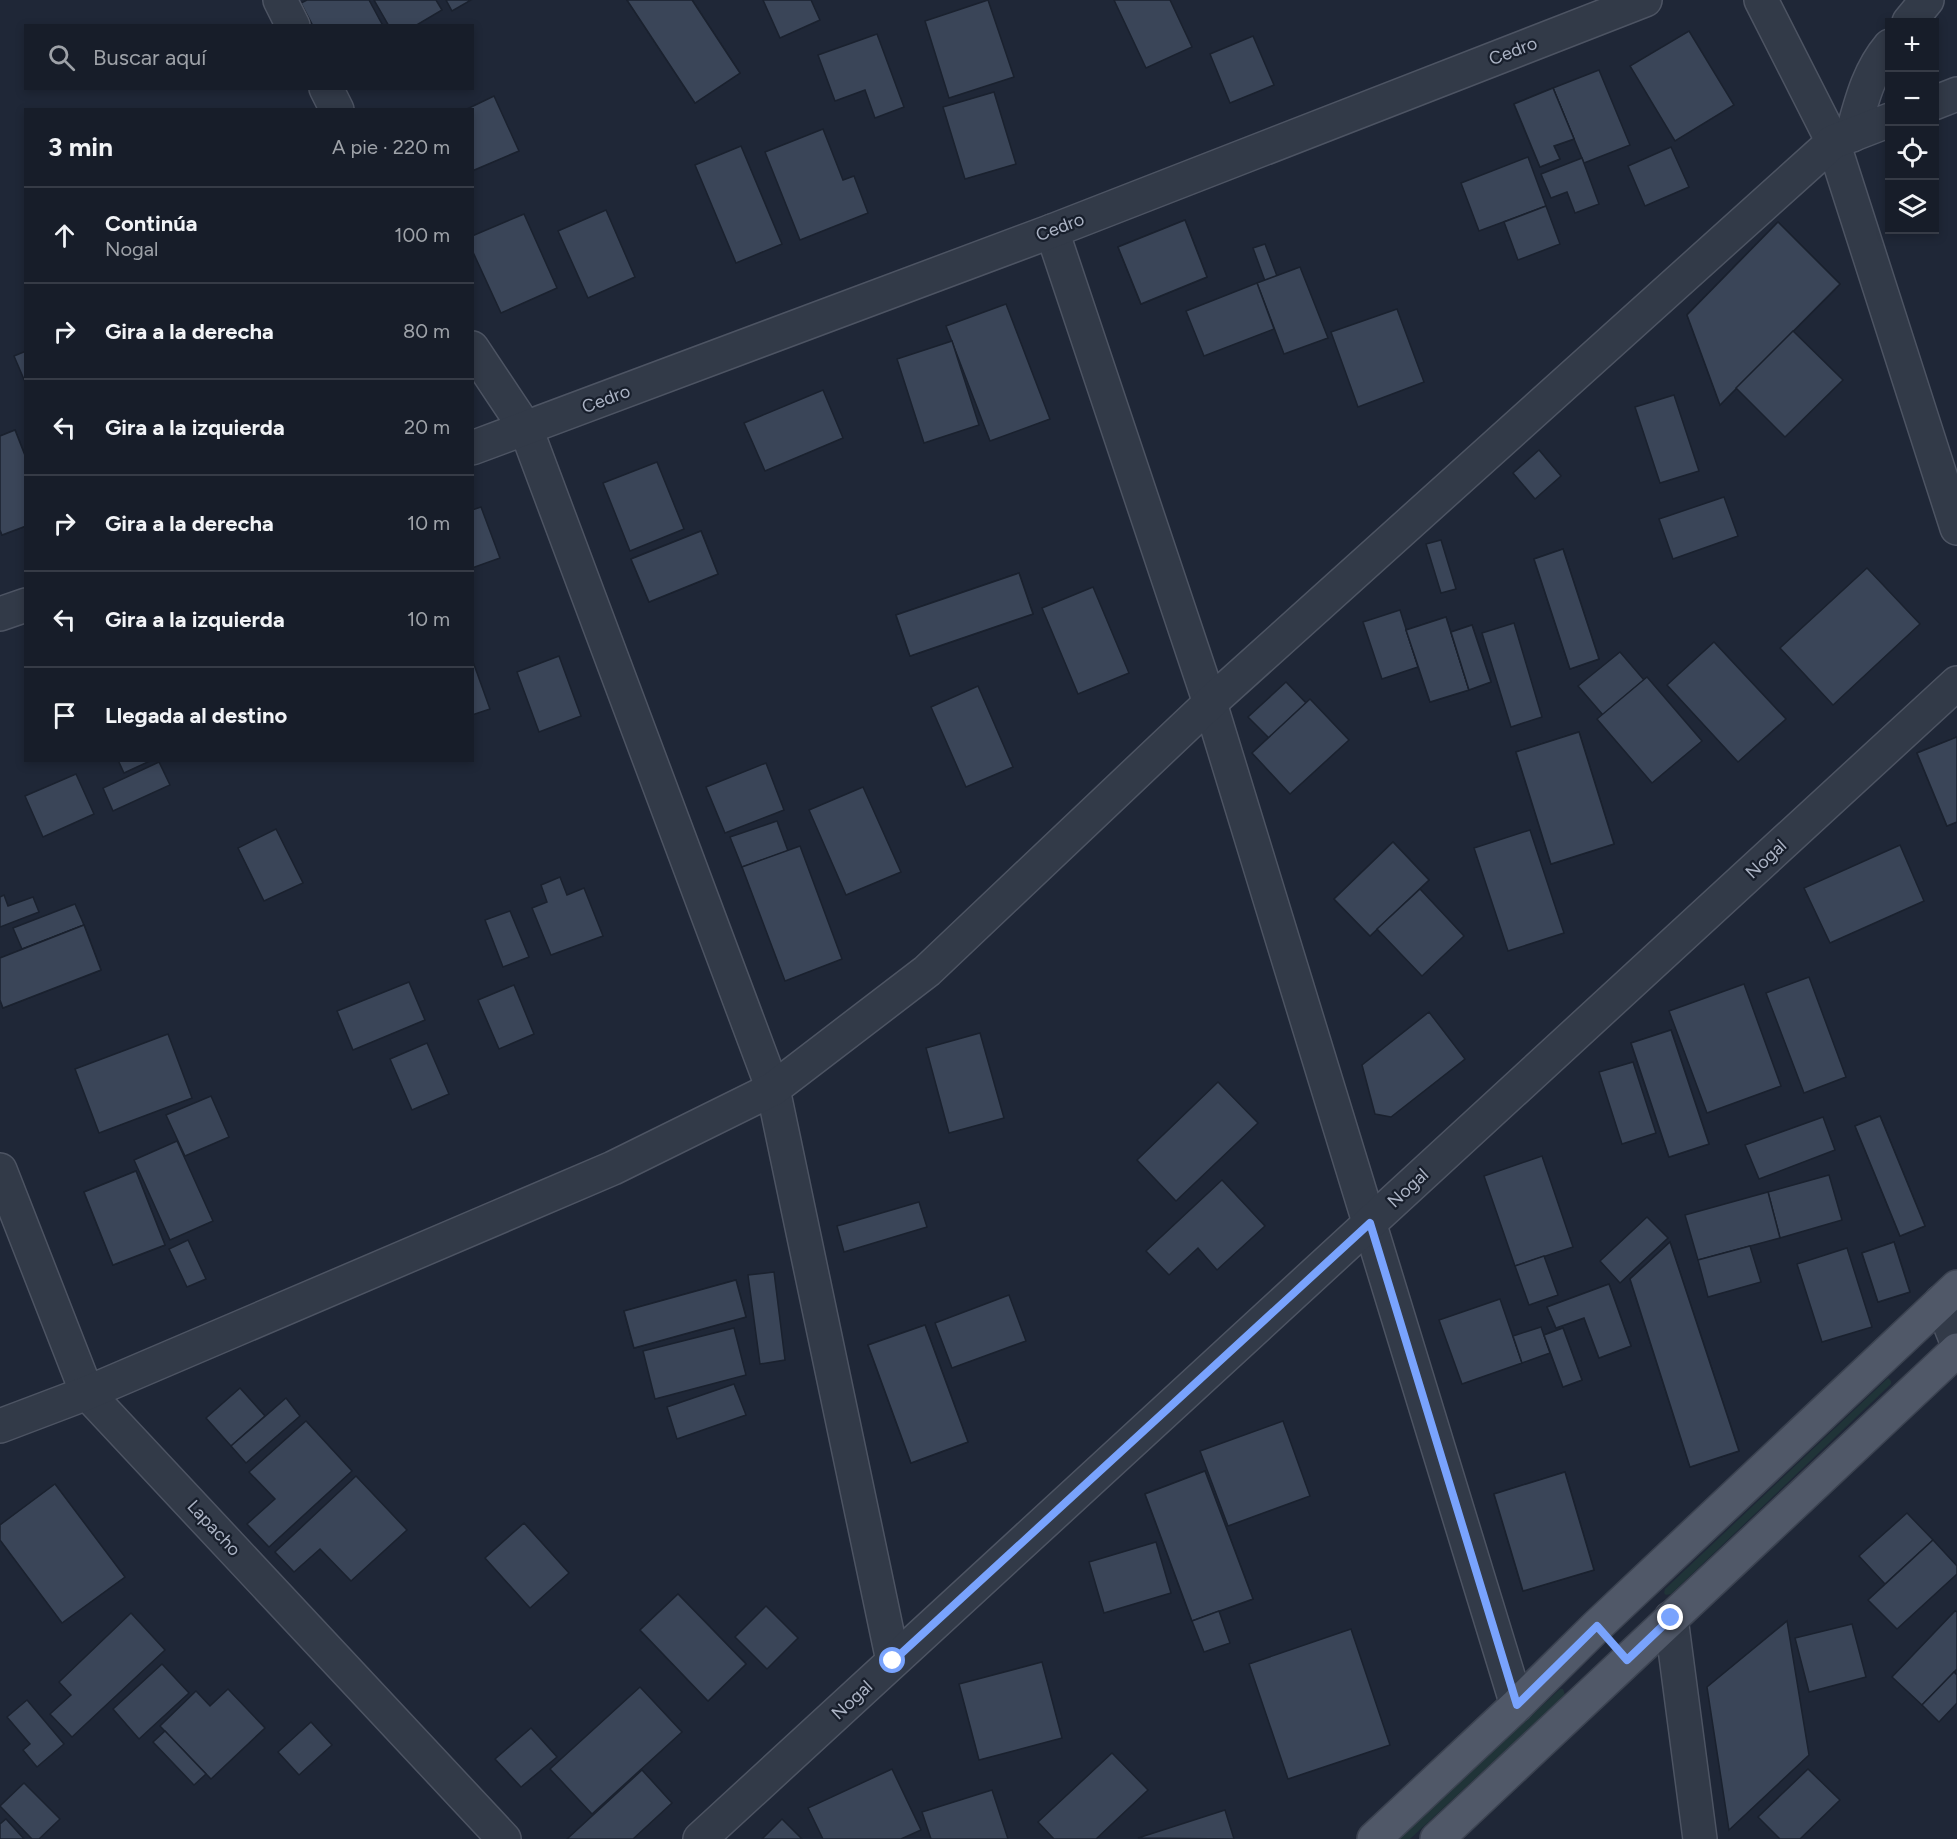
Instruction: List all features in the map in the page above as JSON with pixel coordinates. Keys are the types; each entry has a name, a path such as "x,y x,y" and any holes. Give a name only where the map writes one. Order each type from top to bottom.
{"main road":[{"path":"1374,1839 1949,1294"},
{"path":"1437,1839 1957,1350"},
{"path":"1597,1626 1627,1660"}],"street":[{"path":"280,0 292,24"},
{"name":"Cedro","path":"474,447 1052,231 1645,0"},
{"path":"1761,0 1842,138 1957,528"},
{"path":"1912,18 1927,0"},
{"path":"1842,138 1866,84 1885,52"},
{"path":"327,90 336,108"},
{"path":"1939,101 1957,94"},
{"path":"0,1426 87,1393 613,1168 773,1089 927,971 1210,703 1842,138 1885,122"},
{"path":"1052,231 1210,703 1517,1705"},
{"path":"474,351 526,429 773,1089 893,1661"},
{"path":"0,614 24,606"},
{"name":"Nogal","path":"700,1839 1957,683"},
{"name":"Lapacho","path":"0,1170 87,1393 504,1839"},
{"path":"1949,1294 1957,1342"},
{"path":"1671,1618 1700,1839"}],"green space":[{"path":"1888,1378 1891,1384 1671,1594 1664,1593 1665,1589"},
{"path":"1560,1689 1563,1689 1565,1695 1410,1839 1399,1839"}],"building":[{"path":"307,0 369,0 382,24 312,24 301,3"},
{"path":"374,0 436,0 442,10 418,24 388,24"},
{"path":"446,0 471,0 452,11"},
{"path":"627,0 692,0 740,73 695,103"},
{"path":"627,0 692,0 740,73 695,103"},
{"path":"763,0 811,0 820,20 780,38"},
{"path":"988,0 1014,77 949,98 925,21"},
{"path":"1114,0 1170,0 1192,47 1146,68"},
{"path":"1689,31 1734,105 1675,141 1630,66"},
{"path":"877,34 904,107 875,118 865,90 835,101 818,55"},
{"path":"1253,36 1274,85 1230,103 1210,54"},
{"path":"1599,70 1630,145 1584,163 1553,88"},
{"path":"1553,88 1574,139 1554,146 1560,159 1540,167 1514,104"},
{"path":"1553,88 1574,139 1554,146 1560,159 1540,167 1514,104"},
{"path":"994,92 1016,164 965,179 943,107"},
{"path":"494,96 519,151 474,170 474,108 469,108"},
{"path":"823,129 843,180 854,176 868,213 800,240 765,152"},
{"path":"741,146 782,244 736,263 695,165"},
{"path":"1671,147 1689,187 1645,206 1628,166"},
{"path":"1528,157 1546,206 1479,231 1461,183"},
{"path":"1582,158 1599,204 1575,213 1567,192 1551,198 1541,174"},
{"path":"1546,206 1560,244 1518,260 1504,222"},
{"path":"606,210 635,277 588,298 558,231"},
{"path":"524,214 557,288 501,313 474,254 474,235"},
{"path":"1185,220 1207,277 1141,304 1118,247"},
{"path":"1185,220 1207,277 1141,304 1118,247"},
{"path":"1778,222 1840,284 1720,405 1687,315"},
{"path":"1778,222 1840,284 1720,405 1687,315"},
{"path":"1265,244 1277,276 1265,281 1253,248"},
{"path":"1300,267 1328,338 1284,354 1257,283"},
{"path":"1257,283 1274,329 1204,356 1186,311"},
{"path":"1006,304 1050,419 990,441 946,326"},
{"path":"1397,309 1424,382 1358,407 1331,332"},
{"path":"1793,331 1843,380 1785,437 1736,388"},
{"path":"952,341 979,425 924,443 897,359"},
{"path":"24,352 24,379 14,356"},
{"path":"823,390 843,438 765,471 744,423"},
{"path":"1674,395 1699,471 1660,483 1635,407"},
{"path":"15,430 24,453 24,527 2,535 0,530 0,436"},
{"path":"15,430 24,453 24,527 2,535 0,530 0,436"},
{"path":"1539,450 1561,476 1535,499 1513,473"},
{"path":"657,462 684,529 630,551 603,483"},
{"path":"1724,497 1738,536 1673,559 1659,519"},
{"path":"481,507 500,558 474,567 474,509"},
{"path":"701,531 718,574 649,602 631,559"},
{"path":"701,531 718,574 649,602 631,559"},
{"path":"1441,540 1456,589 1441,593 1426,544"},
{"path":"1563,549 1599,659 1570,669 1534,559"},
{"path":"1563,549 1599,659 1570,669 1534,559"},
{"path":"1867,568 1920,624 1833,705 1780,648"},
{"path":"1019,573 1033,614 910,656 896,615"},
{"path":"1019,573 1033,614 910,656 896,615"},
{"path":"1093,587 1129,673 1078,694 1042,608"},
{"path":"1400,610 1418,667 1382,679 1363,622"},
{"path":"1446,617 1469,690 1430,702 1406,630"},
{"path":"1446,617 1469,690 1430,702 1406,630"},
{"path":"1514,623 1542,717 1511,727 1482,633"},
{"path":"1472,625 1491,682 1469,690 1451,632"},
{"path":"1472,625 1491,682 1469,690 1451,632"},
{"path":"1714,642 1786,719 1738,762 1667,685"},
{"path":"1620,652 1644,680 1603,715 1578,686"},
{"path":"559,656 581,716 539,732 517,672"},
{"path":"474,665 490,709 474,714"},
{"path":"1647,677 1702,741 1652,783 1597,719"},
{"path":"1286,682 1306,703 1269,738 1248,717"},
{"path":"978,686 1013,767 966,787 931,707"},
{"path":"1310,699 1349,740 1290,794 1252,753"},
{"path":"1579,732 1614,844 1551,864 1516,752"},
{"path":"1579,732 1614,844 1551,864 1516,752"},
{"path":"1957,737 1957,822 1947,826 1917,753"},
{"path":"1957,737 1957,822 1947,826 1917,753"},
{"path":"119,762 148,762 124,773"},
{"path":"159,762 170,785 113,811 103,788"},
{"path":"766,763 784,810 725,833 706,787"},
{"path":"76,774 94,814 43,837 25,796"},
{"path":"863,787 901,872 846,895 809,810"},
{"path":"777,821 788,851 742,867 730,837"},
{"path":"276,829 303,883 264,901 238,848"},
{"path":"1530,830 1564,933 1508,951 1474,848"},
{"path":"1393,842 1429,880 1370,936 1334,899"},
{"path":"1393,842 1429,880 1370,936 1334,899"},
{"path":"1900,845 1924,901 1830,943 1804,888"},
{"path":"800,846 842,959 785,981 742,867"},
{"path":"560,877 567,895 584,888 603,936 551,955 532,908 547,902 541,885"},
{"path":"1420,889 1464,936 1422,976 1377,929"},
{"path":"4,895 8,906 33,897 39,912 0,927 0,897"},
{"path":"75,904 84,925 22,949 13,928"},
{"path":"510,911 529,957 503,967 485,920"},
{"path":"84,925 101,970 3,1008 0,1000 0,958"},
{"path":"84,925 101,970 3,1008 0,1000 0,958"},
{"path":"1809,977 1846,1077 1804,1093 1766,993"},
{"path":"409,982 425,1020 353,1050 337,1011"},
{"path":"1744,984 1781,1086 1707,1113 1669,1011"},
{"path":"514,985 534,1034 499,1049 478,1000"},
{"path":"1429,1012 1465,1059 1391,1117 1375,1114 1362,1065"},
{"path":"1671,1030 1709,1144 1669,1157 1631,1043"},
{"path":"1671,1030 1709,1144 1669,1157 1631,1043"},
{"path":"980,1033 1004,1118 949,1133 926,1048"},
{"path":"168,1034 192,1098 99,1133 75,1069"},
{"path":"427,1043 449,1094 412,1110 390,1059"},
{"path":"1633,1062 1656,1133 1622,1144 1599,1072"},
{"path":"1218,1082 1258,1123 1176,1201 1137,1160"},
{"path":"211,1096 229,1137 185,1156 166,1115"},
{"path":"1880,1116 1925,1226 1900,1236 1855,1126"},
{"path":"1880,1116 1925,1226 1900,1236 1855,1126"},
{"path":"1823,1117 1835,1150 1759,1179 1745,1145"},
{"path":"177,1141 213,1221 170,1240 134,1160"},
{"path":"1542,1156 1573,1247 1515,1266 1484,1176"},
{"path":"136,1171 165,1245 113,1265 84,1192"},
{"path":"136,1171 165,1245 113,1265 84,1192"},
{"path":"1829,1175 1842,1220 1780,1238 1768,1192"},
{"path":"1222,1180 1265,1226 1217,1270 1198,1248 1169,1275 1146,1251"},
{"path":"1768,1192 1780,1238 1698,1260 1685,1215"},
{"path":"919,1202 927,1227 844,1252 837,1226"},
{"path":"1647,1217 1668,1238 1620,1283 1600,1261"},
{"path":"188,1240 206,1279 187,1287 169,1249"},
{"path":"1670,1242 1739,1451 1690,1467 1630,1279"},
{"path":"1670,1242 1739,1451 1690,1467 1630,1279"},
{"path":"1894,1242 1910,1292 1878,1302 1862,1253"},
{"path":"1894,1242 1910,1292 1878,1302 1862,1253"},
{"path":"1750,1246 1761,1282 1708,1297 1698,1260"},
{"path":"1847,1248 1872,1327 1822,1342 1797,1264"},
{"path":"1544,1256 1558,1295 1529,1305 1515,1266"},
{"path":"774,1272 785,1360 760,1364 748,1275"},
{"path":"736,1280 746,1317 634,1348 624,1311"},
{"path":"736,1280 746,1317 634,1348 624,1311"},
{"path":"1609,1284 1631,1346 1599,1358 1584,1318 1556,1328 1547,1307"},
{"path":"1609,1284 1631,1346 1599,1358 1584,1318 1556,1328 1547,1307"},
{"path":"1009,1295 1026,1341 952,1368 935,1323"},
{"path":"1500,1299 1522,1363 1462,1384 1439,1320"},
{"path":"925,1325 968,1442 911,1463 868,1345"},
{"path":"925,1325 968,1442 911,1463 868,1345"},
{"path":"1541,1327 1550,1353 1522,1363 1513,1336"},
{"path":"734,1328 746,1375 655,1399 643,1351"},
{"path":"1563,1328 1582,1380 1563,1387 1544,1335"},
{"path":"1563,1328 1582,1380 1563,1387 1544,1335"},
{"path":"734,1384 746,1415 677,1439 667,1407"},
{"path":"240,1388 265,1416 231,1446 206,1418"},
{"path":"286,1398 300,1416 246,1463 231,1446"},
{"path":"306,1421 352,1471 269,1547 247,1524 275,1499 249,1472"},
{"path":"1283,1421 1310,1496 1228,1526 1200,1451"},
{"path":"1205,1471 1253,1599 1192,1621 1145,1494"},
{"path":"1205,1471 1253,1599 1192,1621 1145,1494"},
{"path":"1565,1472 1594,1570 1523,1591 1494,1494"},
{"path":"1565,1472 1594,1570 1523,1591 1494,1494"},
{"path":"356,1476 407,1530 351,1581 320,1549 294,1572 275,1552"},
{"path":"55,1484 125,1577 62,1623 0,1540 0,1525"},
{"path":"1907,1513 1933,1540 1885,1584 1859,1556"},
{"path":"524,1523 569,1573 530,1608 485,1558"},
{"path":"1933,1540 1957,1566 1957,1574 1897,1629 1868,1600"},
{"path":"1156,1542 1171,1593 1104,1613 1089,1562"},
{"path":"678,1594 746,1664 708,1701 640,1630"},
{"path":"678,1594 746,1664 708,1701 640,1630"},
{"path":"766,1606 798,1638 767,1669 735,1637"},
{"path":"1219,1611 1230,1643 1204,1652 1192,1621"},
{"path":"1955,1611 1957,1612 1957,1669 1922,1705 1892,1677"},
{"path":"131,1613 165,1650 72,1737 50,1714 71,1695 59,1682"},
{"path":"1787,1621 1809,1755 1729,1830 1707,1687"},
{"path":"1852,1624 1866,1677 1809,1692 1795,1638"},
{"path":"1351,1629 1390,1745 1288,1779 1249,1664"},
{"path":"1042,1662 1062,1738 979,1760 959,1684"},
{"path":"162,1664 189,1693 139,1739 113,1709"},
{"path":"1954,1672 1957,1675 1957,1703 1939,1722 1922,1705"},
{"path":"640,1687 682,1732 592,1814 550,1769"},
{"path":"228,1689 265,1728 211,1779 160,1726 196,1691 210,1706"},
{"path":"27,1700 64,1744 37,1767 23,1750 30,1744 7,1717"},
{"path":"311,1722 332,1745 299,1775 278,1752"},
{"path":"531,1728 557,1757 521,1787 495,1759"},
{"path":"165,1731 206,1774 194,1785 153,1742"},
{"path":"1112,1753 1148,1790 1096,1839 1054,1839 1038,1822"},
{"path":"892,1769 921,1830 901,1839 823,1839 808,1808"},
{"path":"1808,1769 1840,1800 1800,1839 1780,1839 1758,1817"},
{"path":"642,1770 672,1803 633,1839 567,1839"},
{"path":"24,1783 60,1819 39,1839 32,1839 0,1806"},
{"path":"992,1790 1008,1839 931,1839 922,1812"},
{"path":"1225,1810 1234,1839 1138,1838"},
{"path":"6,1819 24,1839 0,1839 0,1824"},
{"path":"782,1819 802,1839 762,1839"}],"route":[{"path":"893,1661 1370,1223 1517,1705 1597,1626 1627,1660 1671,1618"}]}
